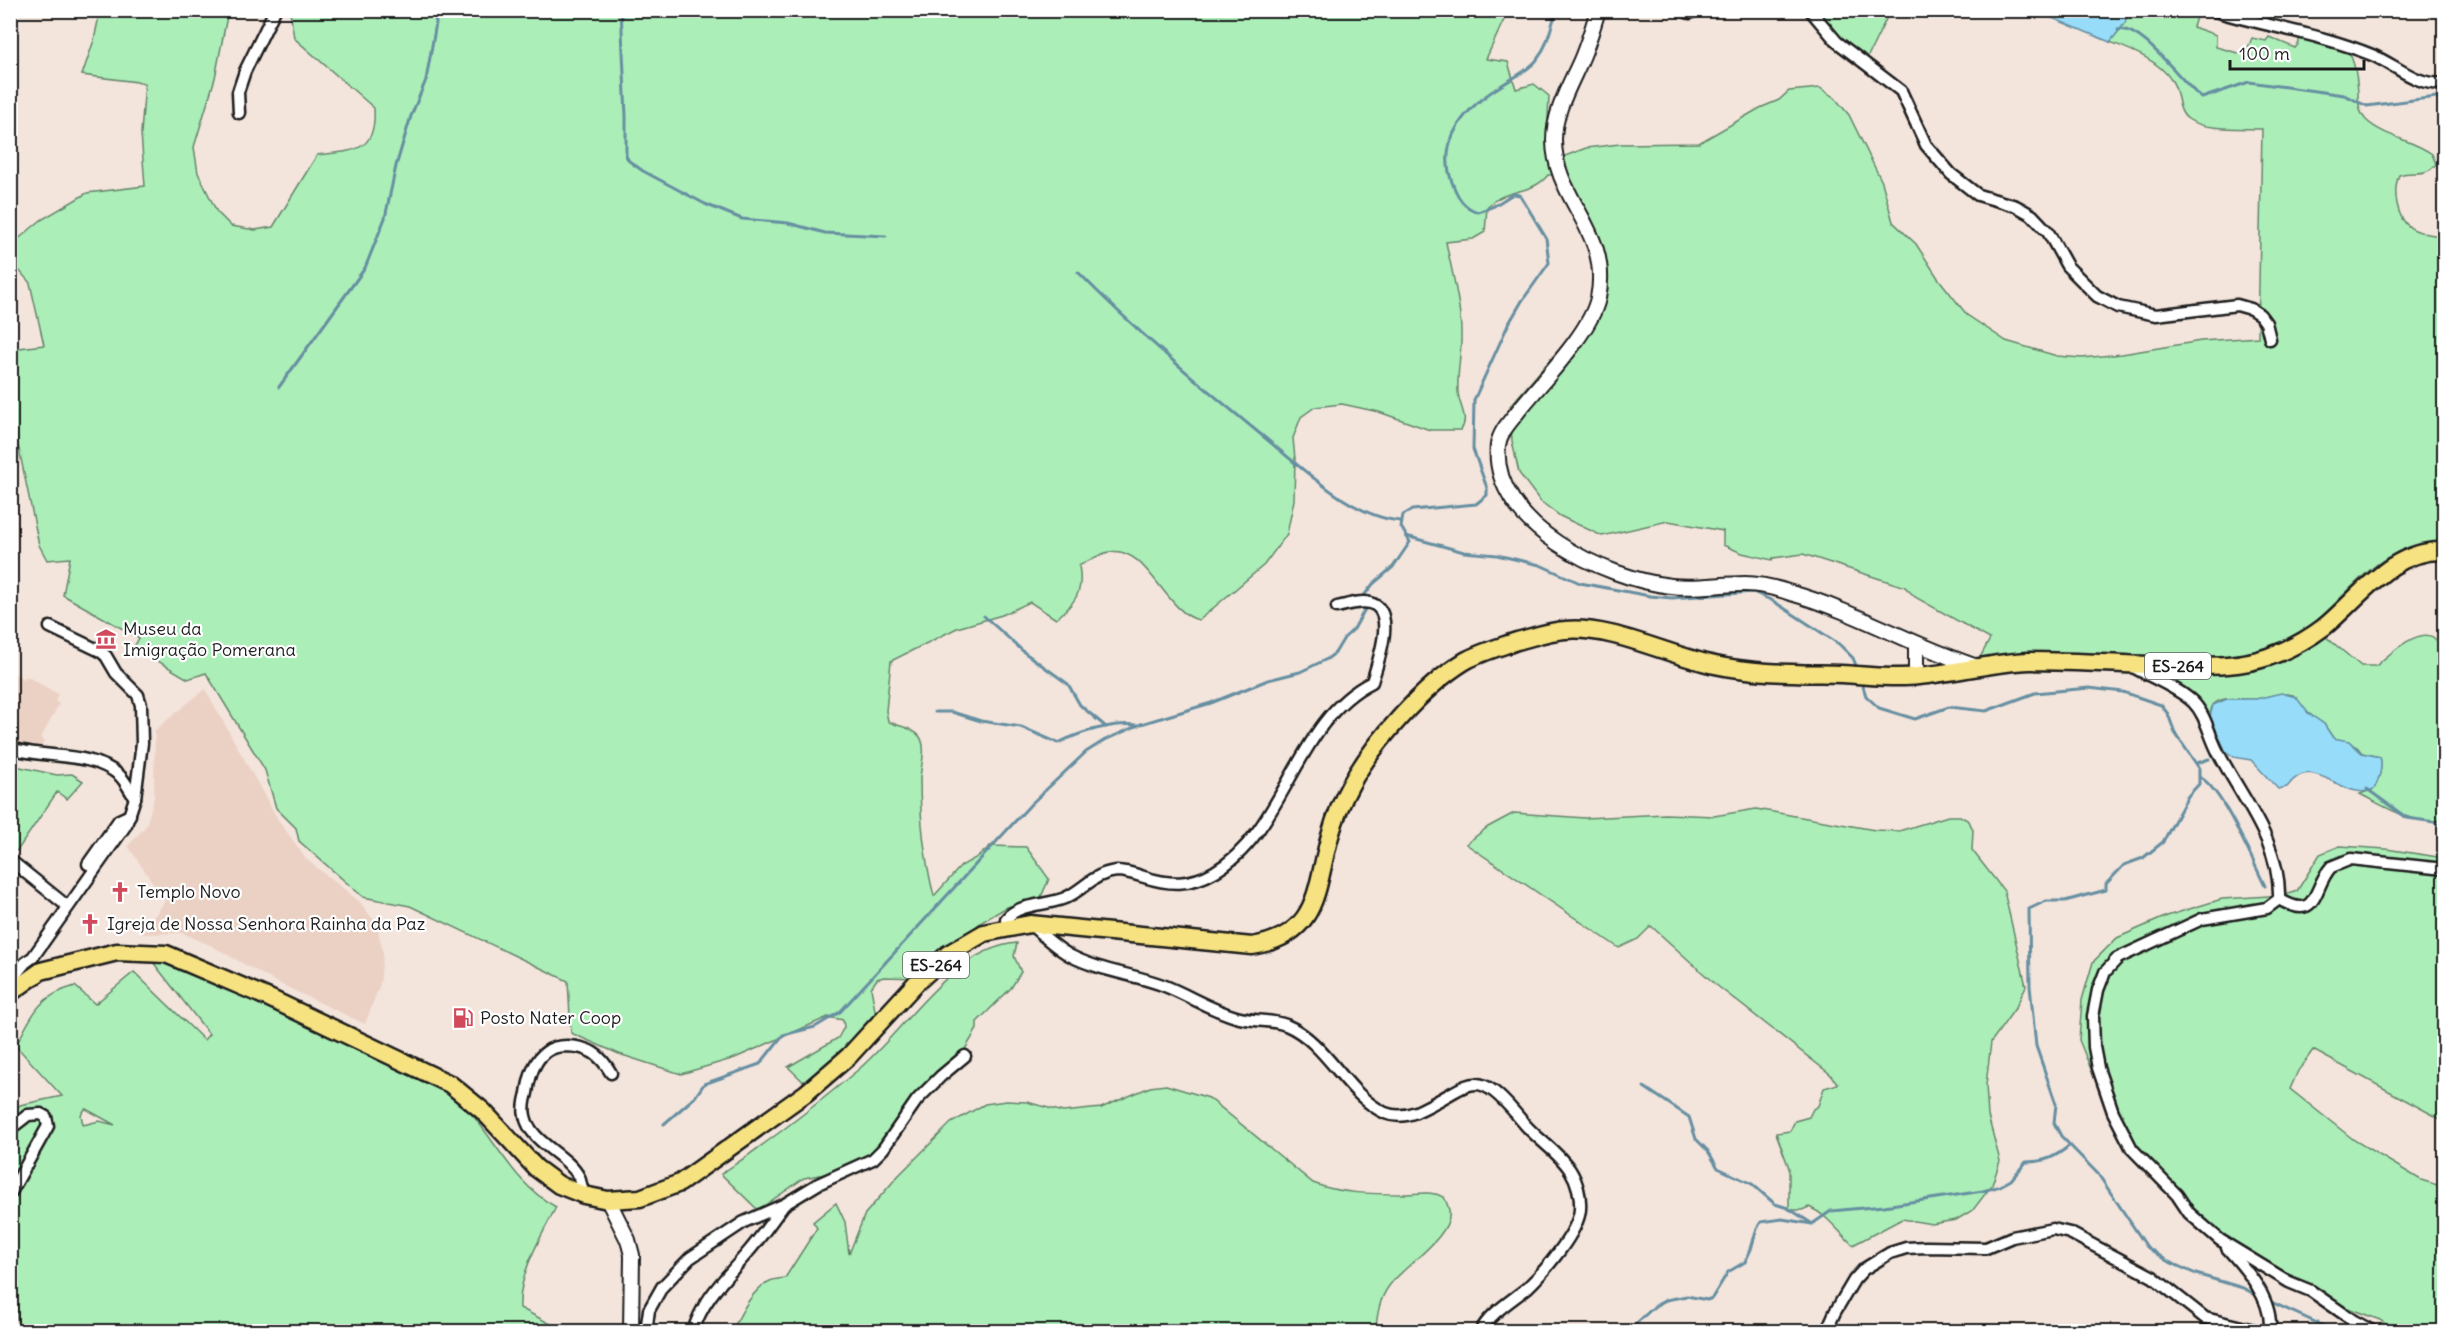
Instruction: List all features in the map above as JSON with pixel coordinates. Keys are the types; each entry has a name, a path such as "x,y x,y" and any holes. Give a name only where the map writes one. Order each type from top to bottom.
{"main road":[{"name":"ES-264","path":"10,993 41,971 117,952 165,954 269,998 450,1084 483,1111 536,1168 560,1185 584,1195 608,1200 640,1198 680,1183 815,1086 849,1056 916,983 948,954 984,933 1030,924 1252,946 1270,943 1284,936 1296,927 1308,913 1316,898 1329,838 1339,808 1350,785 1378,742 1445,675 1467,660 1517,641 1567,629 1586,630 1610,634 1714,665 1749,671 1878,676 1916,677 2024,662 2229,665 2264,658 2286,650 2324,627 2401,560 2430,550 2445,551"}],"street":[{"path":"239,113 238,92 245,71 275,10"},
{"path":"1475,10 1482,10"},
{"path":"1598,10 1590,38 1560,110 1555,125 1554,140 1559,168 1598,250 1601,284 1597,303 1575,342 1501,434 1498,458 1500,472 1515,503 1544,534 1587,561 1609,570 1669,586 1698,588 1747,584 1767,586 1848,613 1916,644 1979,668"},
{"path":"1680,10 1690,13 1696,10"},
{"path":"1810,10 1845,49 1900,91 1926,145 1951,174 1978,195 2016,206 2032,215 2048,232 2067,266 2097,296 2118,307 2156,315 2237,305 2251,309 2260,315 2266,323 2270,339"},
{"path":"2211,10 2336,41 2379,58 2420,80 2445,83"},
{"path":"1007,927 1006,920 1013,912 1069,896 1089,880 1103,873 1120,871 1179,885 1211,874 1229,863 1267,817 1308,743 1319,729 1353,691 1372,682 1385,620 1381,609 1366,602 1337,608"},
{"path":"10,981 33,957 64,904 96,860 120,820 130,814 135,798 142,743 141,705 138,695 116,673 106,656 100,651 51,627"},
{"path":"1916,644 1916,677"},
{"path":"2130,665 2183,693 2201,712 2211,740 2264,833 2279,881 2278,899 2267,908 2202,919 2118,958 2105,972 2095,1002 2093,1029 2098,1068 2122,1133 2132,1149 2177,1195 2189,1213 2220,1240 2251,1276 2263,1299 2271,1322 2267,1332"},
{"path":"10,748 30,754 96,761 120,776 135,798"},
{"path":"10,860 64,904"},
{"path":"2278,899 2291,907 2301,908 2310,904 2331,867 2351,860 2445,869"},
{"path":"1030,924 1048,941 1070,956 1166,987 1216,1011 1288,1026 1317,1048 1370,1102 1385,1113 1407,1115 1416,1112 1470,1083 1485,1086 1503,1098 1524,1124 1561,1158 1571,1172 1580,1197 1580,1212 1574,1227 1545,1271 1495,1314 1480,1332"},
{"path":"584,1195 578,1176 542,1141 525,1118 524,1106 529,1082 535,1064 545,1052 558,1046 581,1047 594,1051 612,1072"},
{"path":"645,1332 650,1310 662,1287 690,1258 744,1222 785,1204 818,1184 873,1159 883,1149 917,1100 965,1056"},
{"path":"10,1129 28,1115 41,1114 46,1117 48,1126 10,1194"},
{"path":"608,1200 628,1240 632,1255 631,1332"},
{"path":"693,1332 704,1306 720,1282 750,1250 785,1204"},
{"path":"1826,1332 1839,1305 1859,1275 1876,1260 1890,1253 1906,1248 1926,1246 1986,1248 2012,1237 2053,1229 2070,1233 2153,1277 2205,1318 2262,1332"},
{"path":"2220,1240 2289,1282 2311,1291 2374,1332"}],"shaded area":[{"path":"15,674 24,679 26,676 58,694 55,701 59,704 41,738 44,741 40,749 11,743 11,682"},
{"path":"205,689 277,818 306,859 360,902 377,925 383,953 380,984 365,1024 276,982 212,946 182,933 142,934 165,901 128,846 146,826 154,798 155,730"}],"green space":[{"path":"100,11 228,11 215,78 194,147 198,173 217,212 231,226 255,230 273,227 317,155 360,147 367,142 374,123 374,108 294,38 290,11 1508,11 1486,59 1508,62 1516,89 1534,84 1549,96 1547,138 1553,175 1548,175 1534,186 1494,201 1487,207 1485,232 1473,239 1446,242 1460,315 1458,396 1464,416 1461,430 1430,430 1379,412 1342,404 1315,407 1301,417 1293,438 1294,500 1287,534 1264,565 1199,620 1187,615 1176,605 1134,558 1122,552 1109,552 1079,566 1079,590 1073,602 1056,619 1030,602 1002,615 957,628 891,661 886,711 888,721 917,734 923,746 920,778 922,823 934,896 961,866 979,856 990,846 1026,847 1049,879 1040,899 1007,907 980,923 919,978 884,977 877,979 871,988 879,1033 814,1092 788,1067 838,1038 844,1027 843,1020 828,1017 735,1058 681,1074 619,1054 571,1033 568,981 410,906 363,897 299,841 296,828 276,808 265,770 206,673 188,679 134,647 139,638 63,595 70,558 47,560 39,545 11,411 11,349 44,345 30,283 11,264 10,246 41,220 87,193 145,186 141,133 145,83 82,75 94,40"},
{"path":"1807,11 1890,11 1867,58 1838,43"},
{"path":"2127,11 2198,11 2193,27 2216,35 2216,47 2245,55 2252,38 2266,41 2269,37 2295,48 2299,43 2299,27 2327,34 2345,46 2350,55 2357,78 2359,108 2366,120 2381,131 2432,154 2436,164 2428,171 2399,175 2396,193 2400,214 2408,226 2420,232 2444,237 2444,545 2421,545 2401,550 2367,572 2304,631 2260,652 2231,658 2044,664 2005,671 2000,666 1977,663 1990,639 1915,597 1905,587 1803,554 1772,560 1742,553 1723,545 1723,531 1668,521 1602,536 1560,516 1540,501 1519,473 1512,441 1510,406 1603,299 1608,274 1593,227 1560,158 1586,148 1620,144 1699,143 1760,108 1779,100 1789,91 1820,88 1835,98 1849,115 1882,182 1893,222 1916,244 1938,278 1967,315 2006,341 2057,356 2082,358 2201,341 2258,337 2262,129 2214,127 2195,123 2184,116 2174,85 2160,67 2110,42 2125,23"},
{"path":"2320,632 2361,666 2376,666 2405,643 2423,635 2431,636 2437,641 2444,658 2444,820 2411,818 2360,794 2374,789 2380,773 2380,757 2362,753 2357,747 2333,738 2324,724 2308,713 2293,695 2279,694 2256,699 2223,699 2213,706 2210,717 2175,682 2156,671 2212,669"},
{"path":"11,765 57,775 72,774 83,781 67,799 57,792 17,851 11,846 11,791 16,783 11,779"},
{"path":"1756,809 1875,830 1899,831 1948,816 1960,816 1969,821 1973,830 1972,850 2004,891 2026,986 2016,1007 1991,1042 1986,1085 1988,1116 2000,1161 1992,1185 1973,1210 1956,1220 1932,1224 1902,1219 1853,1245 1816,1210 1809,1207 1802,1210 1789,1210 1789,1168 1776,1133 1790,1131 1795,1121 1809,1117 1813,1109 1818,1106 1824,1088 1838,1084 1830,1074 1715,984 1651,926 1638,939 1619,948 1466,844 1488,827 1514,813 1585,818 1666,814 1714,816"},
{"path":"2340,846 2386,849 2444,858 2444,1121 2313,1050 2298,1071 2290,1089 2354,1140 2421,1180 2444,1187 2444,1331 2395,1331 2380,1320 2337,1304 2197,1218 2116,1130 2079,1040 2082,1000 2093,962 2117,938 2167,916 2222,899 2285,895 2297,891 2320,854"},
{"path":"1017,943 1014,956 1021,972 1011,988 977,1022 977,1029 964,1051 952,1063 936,1072 919,1092 891,1136 857,1168 804,1178 758,1210 721,1174 792,1123 859,1069 931,993 971,959 993,948"},
{"path":"149,957 171,961 438,1084 454,1097 469,1111 508,1164 530,1188 556,1207 537,1243 527,1269 520,1295 520,1308 564,1331 18,1331 16,1297 11,1297 11,1114 20,1105 62,1096 16,1046 32,1016 52,995 75,986 95,1004 134,972 204,1040 209,1034","holes":["86,1109 115,1125 99,1121 83,1125 81,1115"]},
{"path":"1166,1085 1209,1098 1313,1183 1357,1193 1428,1193 1444,1197 1449,1210 1444,1230 1396,1278 1383,1295 1376,1326 1381,1331 732,1331 747,1303 758,1290 770,1281 785,1278 817,1228 813,1222 836,1203 845,1222 849,1254 865,1214 898,1176 951,1123 985,1104 1006,1101 1027,1102 1063,1112 1101,1108 1150,1087"}],"water":[{"path":"2012,11 2128,11 2125,23 2110,42 2050,17"},
{"path":"2281,693 2296,697 2308,713 2324,724 2333,738 2349,741 2362,753 2380,757 2380,773 2374,789 2362,792 2351,790 2318,775 2308,773 2297,777 2287,787 2278,789 2251,760 2234,757 2226,752 2210,716 2213,705 2227,699 2256,699"}],"waterway":[{"path":"279,387 365,268 385,218 396,166 411,116 426,80 436,23 434,10"},
{"path":"621,10 626,156 629,161 643,171 705,204 742,219 788,223 825,233 886,236"},
{"path":"1363,597 1373,584 1393,567 1410,542 1401,527 1403,515 1412,510 1476,504 1487,495 1487,488 1473,449 1474,400 1508,325 1549,263 1546,238 1520,195 1513,194 1494,206 1478,212 1468,208 1458,197 1452,182 1448,167 1448,152 1458,126 1477,103 1536,61 1546,43 1557,10"},
{"path":"2118,30 2139,36 2202,98 2249,82 2344,95 2367,106 2444,96"},
{"path":"1078,272 1167,355 1307,473 1344,500 1363,510 1382,518 1401,521"},
{"path":"1406,536 1464,552 1497,555 1540,565 1580,583 1650,596 1672,598 1753,592 1773,601 1839,644 1853,658 1857,668"},
{"path":"664,1124 695,1097 704,1084 760,1064 783,1035 815,1027 840,1012 1031,804 1086,752 1105,740 1141,724 1211,703 1268,680 1300,672 1327,659 1335,653 1344,638 1354,629 1365,609"},
{"path":"984,616 1025,653 1068,684 1080,705 1106,727"},
{"path":"1861,680 1866,696 1879,708 1915,719 1949,707 1986,711 2035,693 2089,688 2123,692 2161,705 2168,714 2175,733 2199,768 2199,784 2188,796 2163,842 2143,858 2124,865 2106,884 2106,890 2065,901 2046,901 2029,909 2030,986 2036,1046 2056,1104 2054,1123 2061,1136 2098,1174 2147,1247 2167,1261 2196,1274 2243,1288 2258,1296"},
{"path":"935,712 952,712 981,721 1021,727 1058,743 1097,729 1128,724 1138,725"},
{"path":"2197,763 2209,759"},
{"path":"2200,777 2209,784 2227,810 2265,886"},
{"path":"2367,789 2407,818 2435,822 2444,828"},
{"path":"1644,1087 1689,1117 1696,1139 1708,1151 1718,1168 1752,1184 1775,1204 1788,1208 1811,1223"},
{"path":"1627,1332 1655,1306 1666,1300 1687,1296 1707,1300 1712,1298 1728,1272 1745,1262 1761,1222 1782,1219 1812,1224 1831,1211 1884,1206 1983,1191 2011,1180 2026,1162 2050,1158 2070,1145"},
{"path":"2269,1301 2337,1332"},
{"path":"2318,1322 2319,1332"}],"place":[{"name":"Museu da Imigração Pomerana","path":"106,639"},
{"name":"Templo Novo","path":"120,892"},
{"name":"Igreja de Nossa Senhora Rainha da Paz","path":"90,924"},
{"name":"Posto Nater Coop","path":"463,1018"}]}
